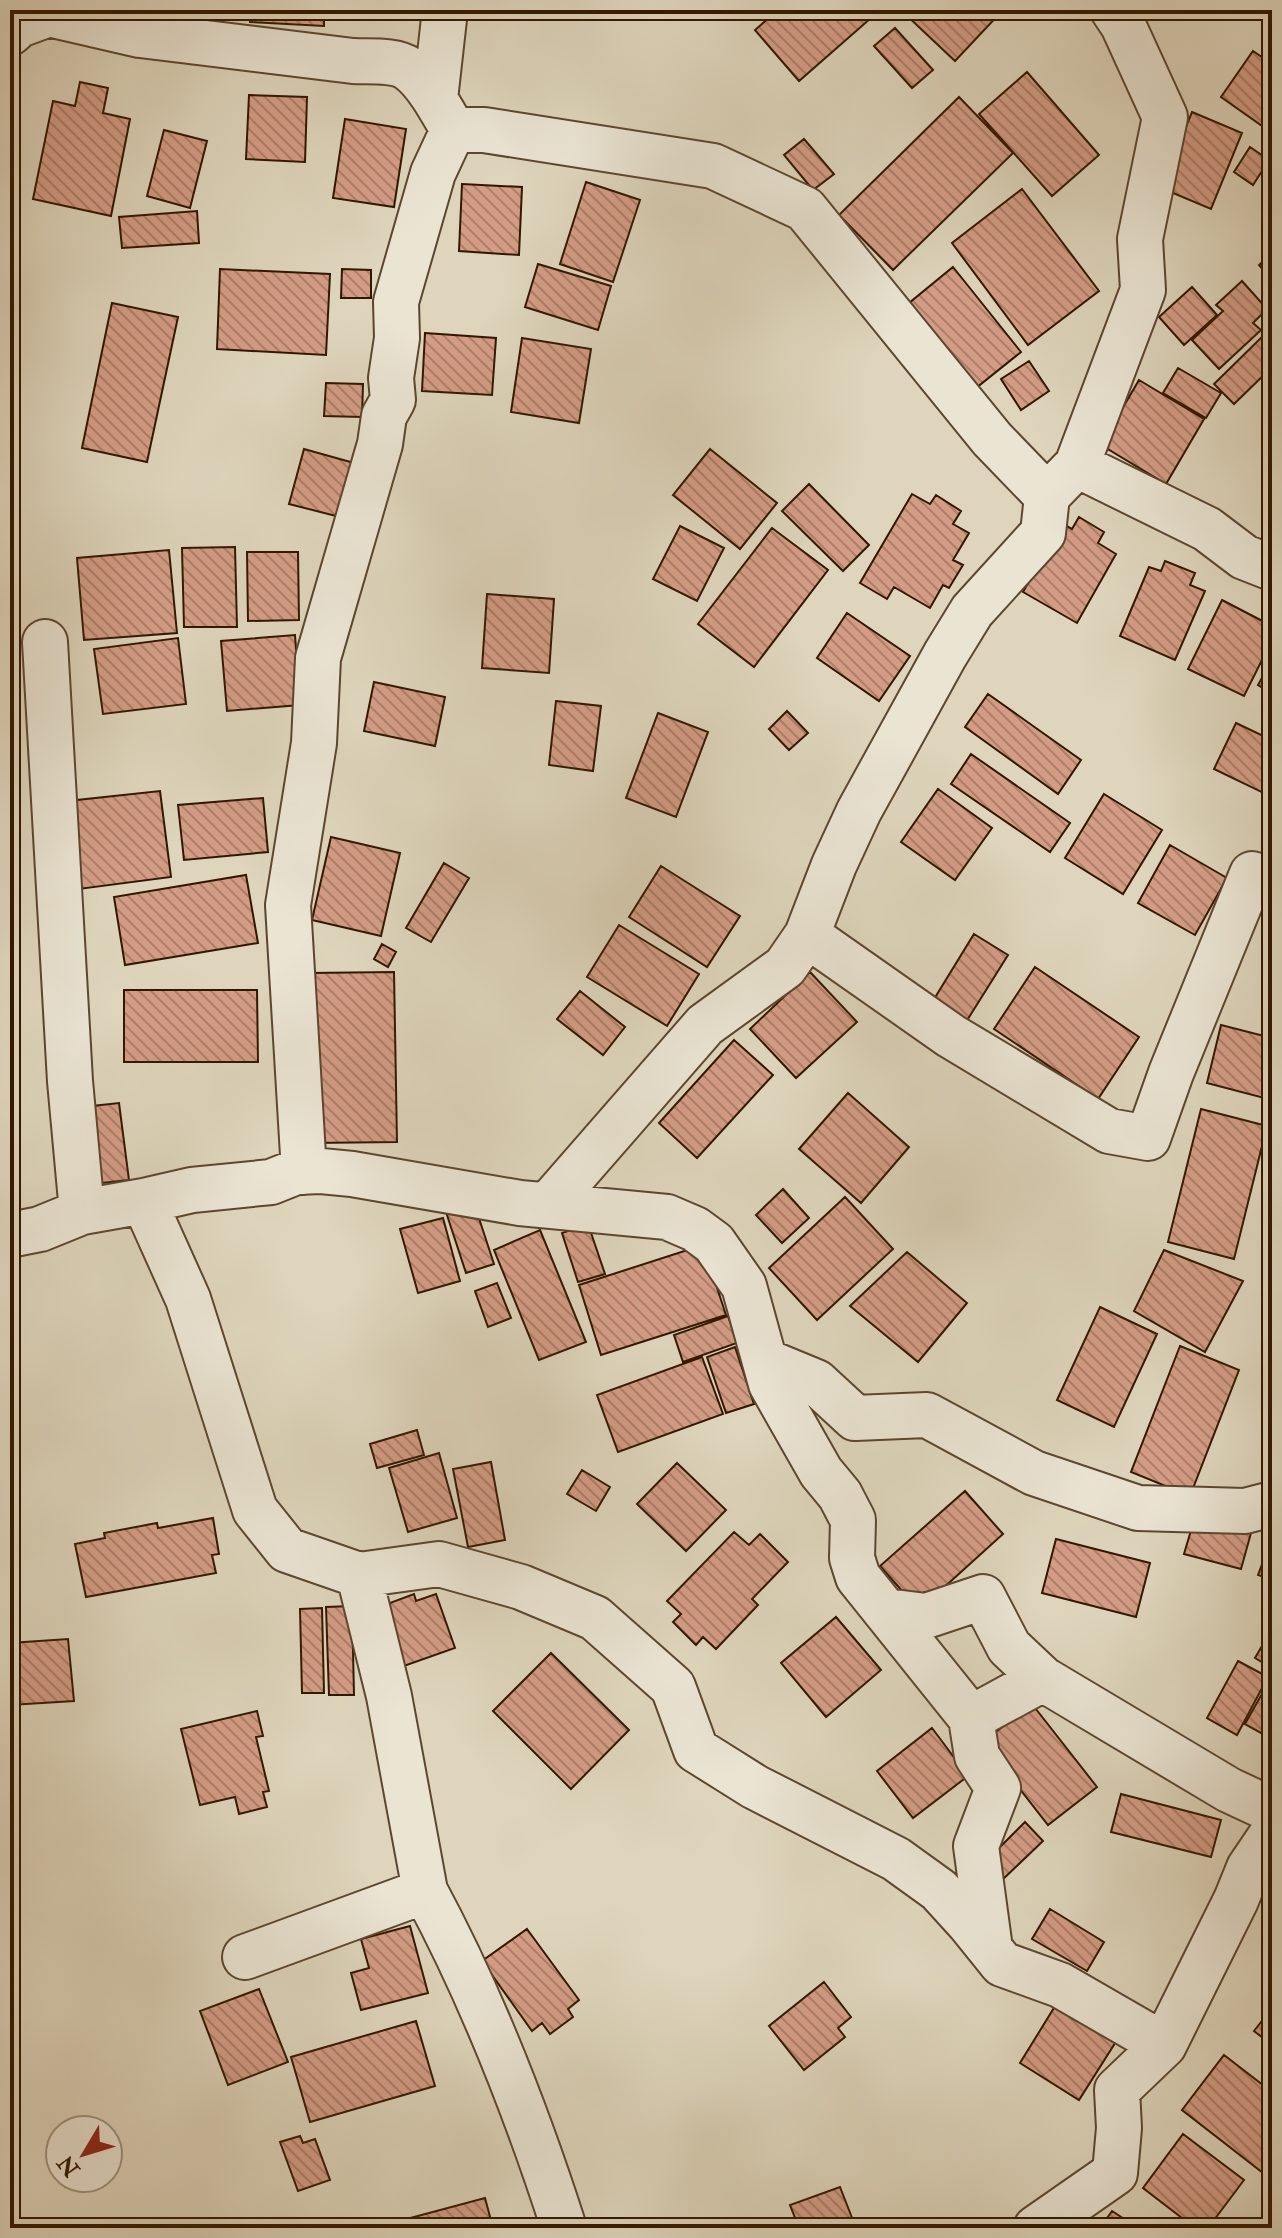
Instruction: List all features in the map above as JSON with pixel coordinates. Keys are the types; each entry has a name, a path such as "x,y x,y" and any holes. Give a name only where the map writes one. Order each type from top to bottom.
{"street":[{"path":"304,1172 288,905 314,743 318,658 380,444 384,416 393,400 391,378 397,338 396,302 433,173 444,115 445,10"},
{"path":"548,1205 705,1025 785,967 807,935 834,865 873,785 972,611 1043,533 1047,496 1077,465 1143,290 1140,239 1165,117 1123,25 1113,10"},
{"path":"10,33 19,25 49,12 140,35 386,63 408,68 444,115 484,130 713,166 805,209 992,439 1047,496"},
{"path":"1077,465 1207,529 1244,557 1272,568"},
{"path":"45,642 70,1081 82,1212"},
{"path":"807,935 951,1036 1109,1131 1148,1138 1252,874"},
{"path":"10,1235 40,1229 82,1212 192,1190 271,1182 304,1172 352,1174 520,1203 667,1217 695,1229 714,1243 744,1286 771,1384 821,1472 840,1495 853,1520 852,1558 858,1577 971,1718 977,1756 998,1788 976,1846 990,1949"},
{"path":"144,1201 188,1299 255,1510 287,1550 359,1575 439,1564 521,1587 595,1618 673,1687 696,1750 755,1787 896,1859 939,1890 1002,1964 1060,1985 1164,2045"},
{"path":"765,1361 816,1382 855,1418 927,1415 1034,1473 1138,1508 1245,1511 1272,1504"},
{"path":"359,1575 389,1696 425,1891 452,1941 512,2085 564,2228"},
{"path":"886,1611 926,1616 983,1597 1009,1647 1043,1679 1229,1790 1272,1810"},
{"path":"971,1718 1043,1679"},
{"path":"1036,2228 1115,2173 1119,2128 1117,2090 1164,2045 1230,1914 1249,1868 1272,1834"},
{"path":"245,1957 425,1891"}],"building":[{"path":"250,10 324,10 324,26 250,22"},
{"path":"365,10 418,10 417,17"},
{"path":"778,10 879,11 799,81 755,30"},
{"path":"904,10 1003,10 955,61"},
{"path":"895,28 933,70 912,88 874,46"},
{"path":"1253,51 1272,64 1272,133 1221,97"},
{"path":"1027,72 1099,155 1052,196 979,114"},
{"path":"80,82 108,88 103,113 130,119 111,216 33,199 53,101 75,106"},
{"path":"249,95 307,97 305,162 246,159"},
{"path":"959,97 1013,153 893,270 839,215"},
{"path":"1192,112 1242,133 1211,209 1161,188"},
{"path":"345,119 406,129 394,207 333,198"},
{"path":"164,130 207,141 190,208 147,196"},
{"path":"804,139 834,174 813,190 784,155"},
{"path":"1250,147 1269,160 1253,185 1234,172"},
{"path":"586,182 640,200 613,282 560,264"},
{"path":"462,184 522,187 519,255 459,251"},
{"path":"1022,189 1099,291 1028,345 952,243"},
{"path":"197,211 199,243 122,248 119,217"},
{"path":"1272,253 1272,280 1259,265"},
{"path":"538,264 611,286 598,330 525,307"},
{"path":"953,267 1021,352 971,392 903,308"},
{"path":"220,269 330,274 326,355 217,349"},
{"path":"342,269 371,270 371,298 341,298"},
{"path":"1242,281 1267,309 1253,323 1261,330 1219,369 1192,340 1223,311 1216,305"},
{"path":"1192,287 1217,315 1184,345 1159,317"},
{"path":"112,303 178,317 147,462 82,448"},
{"path":"425,333 496,338 492,395 422,391"},
{"path":"1266,333 1272,340 1272,367 1234,404 1214,384"},
{"path":"522,338 591,349 579,423 511,412"},
{"path":"1029,361 1049,391 1021,410 1001,379"},
{"path":"1178,368 1221,393 1206,418 1163,393"},
{"path":"1139,380 1204,419 1166,484 1101,445"},
{"path":"326,383 363,384 362,417 324,416"},
{"path":"304,449 354,463 340,517 289,504"},
{"path":"710,449 777,503 740,549 673,495"},
{"path":"809,484 869,545 843,571 782,511"},
{"path":"912,494 930,504 936,495 961,511 953,524 969,533 953,560 963,565 949,588 943,585 930,608 894,587 887,599 860,583"},
{"path":"1079,517 1104,532 1098,543 1116,554 1077,623 1023,592 1062,523 1072,529"},
{"path":"680,526 724,548 697,601 653,579"},
{"path":"772,528 828,570 754,667 698,624"},
{"path":"235,547 237,627 184,627 182,548"},
{"path":"169,550 177,633 84,640 77,558"},
{"path":"247,552 298,552 299,620 248,621"},
{"path":"1165,561 1195,573 1190,585 1205,591 1175,660 1120,636 1149,567 1161,571"},
{"path":"487,594 554,599 549,673 482,668"},
{"path":"1222,600 1272,626 1272,640 1244,696 1188,669"},
{"path":"847,613 910,656 879,701 817,658"},
{"path":"295,635 300,705 227,711 221,641"},
{"path":"178,638 186,704 103,714 94,649"},
{"path":"1269,665 1272,667 1272,693 1258,685"},
{"path":"374,682 445,697 435,746 364,731"},
{"path":"988,694 1081,760 1058,794 965,727"},
{"path":"556,701 601,706 593,771 549,765"},
{"path":"787,711 808,733 789,750 769,729"},
{"path":"658,713 708,732 676,817 626,798"},
{"path":"1236,723 1272,740 1272,797 1214,769"},
{"path":"971,754 1070,823 1050,852 951,784"},
{"path":"938,789 992,828 955,880 901,842"},
{"path":"160,791 171,877 79,889 68,801"},
{"path":"1104,794 1162,830 1123,894 1065,858"},
{"path":"263,798 268,852 184,860 178,805"},
{"path":"331,837 400,853 381,936 312,920"},
{"path":"1170,845 1227,878 1195,935 1138,903"},
{"path":"444,863 469,878 431,942 406,928"},
{"path":"661,866 740,916 707,967 629,917"},
{"path":"246,875 258,943 125,965 114,897"},
{"path":"619,925 699,974 667,1026 587,977"},
{"path":"974,934 1008,955 961,1030 928,1009"},
{"path":"382,944 396,952 388,967 374,959"},
{"path":"1035,967 1139,1037 1098,1099 994,1029"},
{"path":"394,972 397,1142 311,1143 309,973"},
{"path":"810,972 857,1022 796,1078 750,1029"},
{"path":"124,990 257,990 258,1062 124,1062"},
{"path":"580,991 625,1027 603,1055 557,1019"},
{"path":"1221,1025 1272,1038 1272,1100 1207,1083"},
{"path":"734,1040 773,1075 697,1158 659,1123"},
{"path":"848,1093 909,1147 861,1203 799,1149"},
{"path":"119,1103 129,1180 93,1184 83,1107"},
{"path":"1201,1109 1267,1126 1234,1259 1168,1242"},
{"path":"783,1189 809,1218 782,1243 756,1215"},
{"path":"845,1197 893,1249 817,1320 769,1268"},
{"path":"473,1200 494,1264 466,1273 445,1209"},
{"path":"443,1218 460,1281 418,1293 400,1229"},
{"path":"588,1224 605,1274 578,1282 562,1233"},
{"path":"540,1230 586,1342 539,1360 494,1250"},
{"path":"703,1245 726,1315 601,1355 579,1285"},
{"path":"1164,1250 1243,1281 1205,1352 1134,1311"},
{"path":"907,1252 967,1303 918,1362 850,1306"},
{"path":"497,1283 511,1318 488,1327 475,1291"},
{"path":"1100,1307 1157,1334 1114,1427 1057,1400"},
{"path":"728,1316 737,1343 683,1362 674,1335"},
{"path":"1180,1346 1239,1370 1190,1496 1131,1472"},
{"path":"735,1347 754,1404 726,1413 707,1357"},
{"path":"702,1357 723,1414 618,1452 597,1395"},
{"path":"417,1430 424,1455 377,1468 370,1444"},
{"path":"439,1453 457,1518 408,1532 389,1468"},
{"path":"491,1462 505,1540 468,1547 453,1469"},
{"path":"677,1463 726,1510 686,1551 637,1504"},
{"path":"582,1470 610,1487 596,1511 567,1494"},
{"path":"965,1491 1003,1534 919,1610 880,1566"},
{"path":"1195,1517 1251,1533 1241,1569 1184,1554"},
{"path":"213,1518 219,1554 212,1555 216,1573 86,1597 75,1544 105,1538 104,1533 157,1523 158,1528"},
{"path":"734,1532 749,1545 760,1534 788,1562 752,1599 758,1605 716,1649 703,1637 696,1645 673,1622 681,1614 667,1601"},
{"path":"1272,1538 1272,1580 1258,1575"},
{"path":"1056,1539 1150,1563 1136,1617 1042,1593"},
{"path":"414,1594 416,1601 436,1594 455,1648 401,1667 379,1607"},
{"path":"352,1606 354,1695 329,1695 326,1607"},
{"path":"322,1608 324,1693 302,1693 300,1609"},
{"path":"836,1617 881,1670 826,1717 781,1663"},
{"path":"1272,1629 1272,1668 1255,1658"},
{"path":"68,1639 74,1701 10,1705 10,1643"},
{"path":"551,1653 629,1730 571,1789 493,1711"},
{"path":"1238,1661 1268,1677 1237,1735 1207,1718"},
{"path":"1268,1683 1272,1685 1272,1739 1245,1724"},
{"path":"1032,1704 1097,1787 1048,1825 983,1742"},
{"path":"257,1711 263,1736 256,1737 269,1791 263,1792 267,1807 239,1814 235,1797 200,1805 181,1729"},
{"path":"932,1728 968,1776 913,1818 877,1771"},
{"path":"1121,1794 1221,1820 1211,1857 1111,1832"},
{"path":"1025,1822 1043,1841 1000,1882 983,1864"},
{"path":"1050,1909 1104,1942 1087,1971 1032,1939"},
{"path":"410,1926 428,1993 361,2010 351,1973 369,1968 361,1939"},
{"path":"527,1929 579,2000 568,2009 573,2017 550,2034 542,2023 532,2031 482,1961"},
{"path":"824,1982 851,2017 838,2028 845,2037 804,2070 769,2026"},
{"path":"259,1989 288,2062 228,2085 200,2011"},
{"path":"1057,2003 1117,2040 1079,2100 1020,2063"},
{"path":"1272,2008 1272,2045 1254,2031"},
{"path":"416,2021 435,2086 310,2122 291,2057"},
{"path":"1224,2055 1272,2092 1272,2180 1182,2110"},
{"path":"1183,2134 1244,2180 1208,2228 1195,2228 1143,2188"},
{"path":"300,2136 303,2143 315,2139 330,2180 298,2191 280,2142"},
{"path":"840,2187 856,2228 799,2228 790,2205"},
{"path":"485,2198 493,2228 373,2228"},
{"path":"1112,2211 1138,2228 1100,2228"}]}
